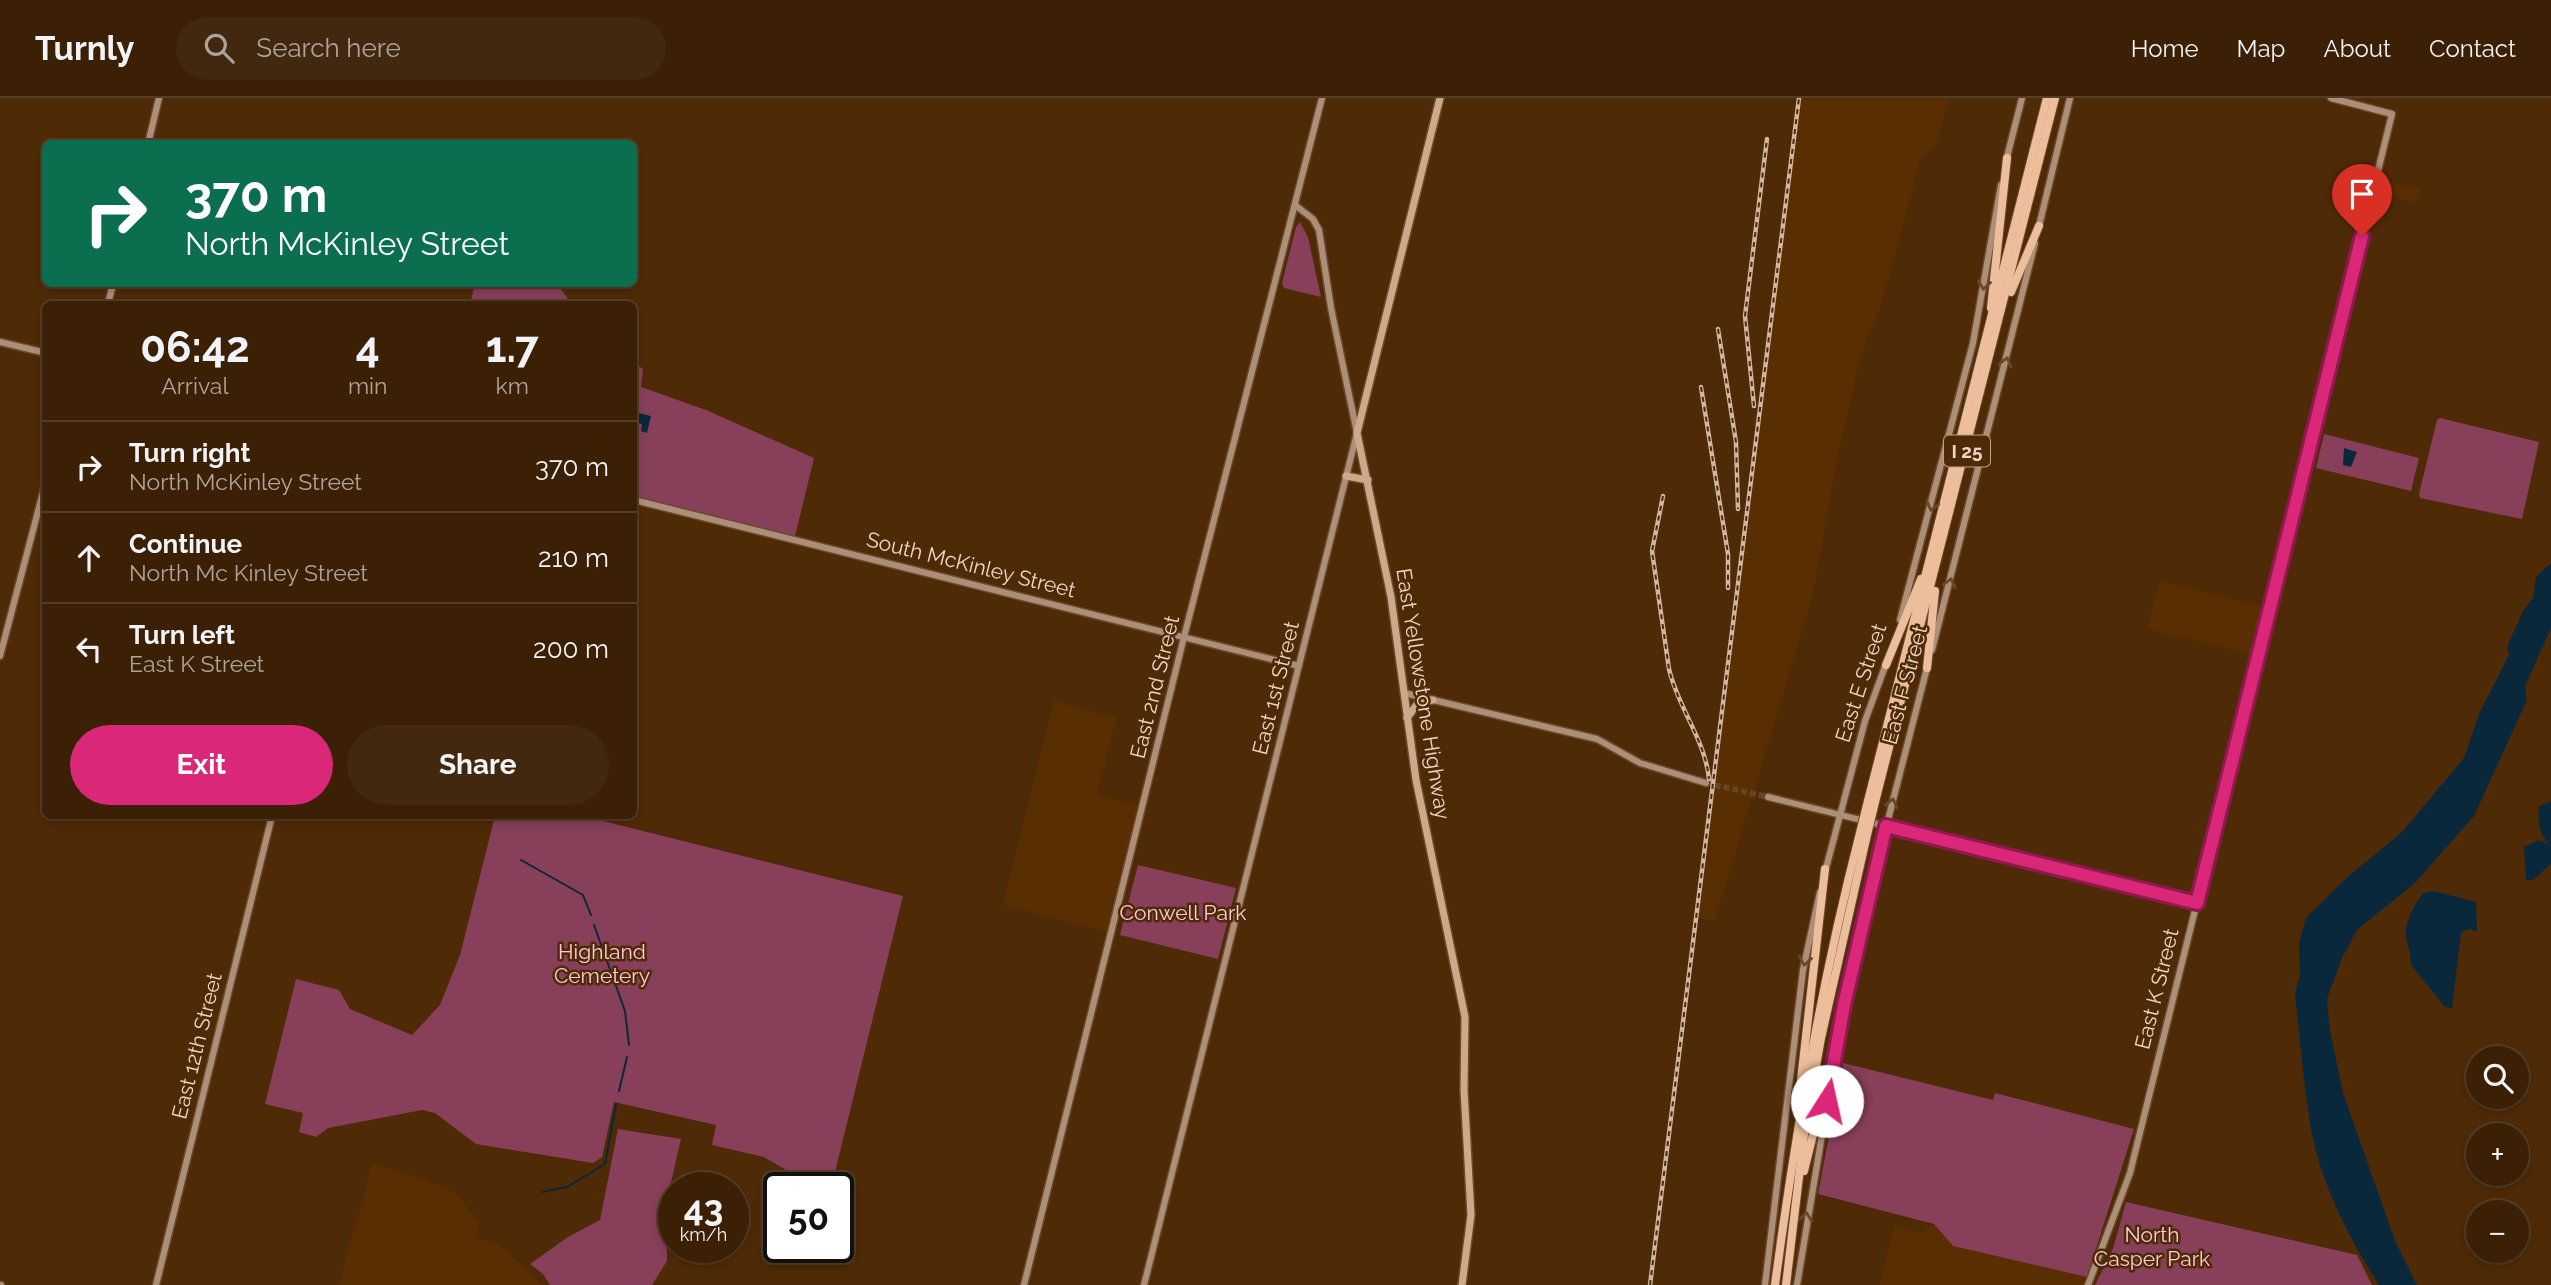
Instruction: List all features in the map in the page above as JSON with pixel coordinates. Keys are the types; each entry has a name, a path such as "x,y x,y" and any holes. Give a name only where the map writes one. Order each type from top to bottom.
{"highway":[{"name":"I 25","path":"1992,337 2048,98"},
{"name":"I 25","path":"1775,1285 1798,1126 1823,987 2055,98"},
{"path":"1992,337 2007,158"},
{"path":"1992,337 2039,226"},
{"path":"1886,665 1943,528"},
{"path":"1927,668 1943,528"},
{"name":"I 25","path":"1786,1285 1793,1218 1823,1025 1862,838"},
{"path":"1798,1126 1825,870"},
{"path":"1793,1218 1844,1005"}],"main road":[{"path":"149,140 159,98"},
{"name":"East 2nd Street","path":"1024,1285 1184,637 1322,98"},
{"name":"East 1st Street","path":"1144,1285 1440,98"},
{"name":"East E Street","path":"1765,1285 1803,970 1825,870 1865,721 1915,573 1973,343 2007,158 2022,98"},
{"name":"East F Street","path":"1797,1285 1809,1198 1844,1005 1886,826 2070,98"},
{"name":"East K Street","path":"2088,1285 2130,1173 2392,114 2331,98"},
{"name":"East Yellowstone Highway","path":"1295,205 1313,219 1318,230 1331,308 1391,597 1416,780 1465,1017 1464,1090 1471,1215 1462,1285"},
{"path":"0,342 42,353"},
{"path":"1346,476 1368,480"},
{"path":"0,656 42,496"},
{"name":"South McKinley Street","path":"637,501 1299,666"},
{"path":"1404,693 1597,739 1640,763 1706,783"},
{"path":"1406,719 1418,703 1433,699"},
{"path":"1768,797 2197,903"},
{"name":"East 12th Street","path":"156,1285 271,819"}],"shaded area":[{"path":"1797,98 1948,98 1937,142 1921,158 1882,302 1861,356 1839,450 1812,598 1715,921 1694,918"},
{"path":"2391,182 2420,190 2416,203 2387,196"},
{"path":"2160,581 2265,607 2253,655 2147,629"},
{"path":"1054,701 1117,718 1097,795 1138,806 1108,932 1003,905"},
{"path":"372,1164 419,1177 456,1193 479,1222 475,1238 499,1244 543,1285 339,1285"},
{"path":"1894,1224 1922,1233 1934,1224 1953,1246 2087,1277 2085,1285 1880,1285"}],"green space":[{"path":"1300,222 1308,237 1321,297 1284,288 1282,283 1296,227"},
{"path":"474,287 559,287 570,301 471,301"},
{"path":"637,365 643,369 641,387 706,410 814,458 794,540 637,500"},
{"path":"2440,418 2539,442 2522,519 2420,498 2437,420"},
{"path":"2324,434 2419,458 2411,491 2316,468"},
{"name":"Highland Cemetery","path":"494,819 595,819 903,896 835,1172 789,1172 764,1157 712,1145 716,1125 614,1102 602,1157 593,1163 476,1144 435,1113 422,1110 328,1128 316,1137 299,1132 303,1113 265,1104 296,979 339,990 350,1009 412,1035 440,1005 460,955"},
{"name":"Conwell Park","path":"1138,865 1236,888 1218,959 1120,935"},
{"path":"1843,1063 1993,1100 1995,1093 2134,1129 2087,1277 1953,1246 1934,1224 1818,1194"},
{"path":"618,1129 681,1139 673,1172 658,1172 658,1263 666,1263 652,1285 550,1285 543,1274 530,1264 568,1237 600,1220"},
{"name":"North Casper Park","path":"2126,1202 2357,1255 2372,1285 2095,1285 2113,1249"}],"water":[{"path":"637,413 651,416 647,433 641,431 642,424 637,423"},
{"path":"2344,448 2357,452 2351,467 2343,465"},
{"path":"2551,563 2551,628 2525,686 2527,700 2474,816 2416,882 2357,930 2342,958 2327,999 2330,1030 2343,1093 2395,1241 2417,1285 2379,1285 2336,1207 2314,1144 2305,1091 2295,994 2300,975 2299,943 2306,918 2344,880 2402,832 2464,758 2479,714 2509,655 2507,647 2523,611 2533,598 2536,577"},
{"path":"2551,801 2551,864 2533,880 2526,880 2524,847 2539,840 2548,844 2539,826 2539,806"},
{"path":"2434,891 2476,902 2477,931 2468,929 2461,933 2452,1008 2444,1006 2411,965 2406,937 2408,920 2417,902 2423,893"}],"waterway":[{"path":"521,860 583,895 591,915"},
{"path":"594,925 625,1011 629,1045"},
{"path":"619,1091 627,1057"},
{"path":"542,1192 567,1187 605,1164 616,1104"}],"tunnel":[{"path":"1706,783 1768,797"}],"railway":[{"path":"1650,1285 1799,98"},
{"path":"1754,406 1745,316 1767,139"},
{"path":"1718,329 1736,442 1738,509"},
{"path":"1701,387 1728,554 1728,588"},
{"path":"1663,496 1652,551 1669,669 1678,697 1702,750 1709,779"}],"route":[{"path":"1827,1101 1844,1005 1886,826 2197,903 2362,236"}]}
